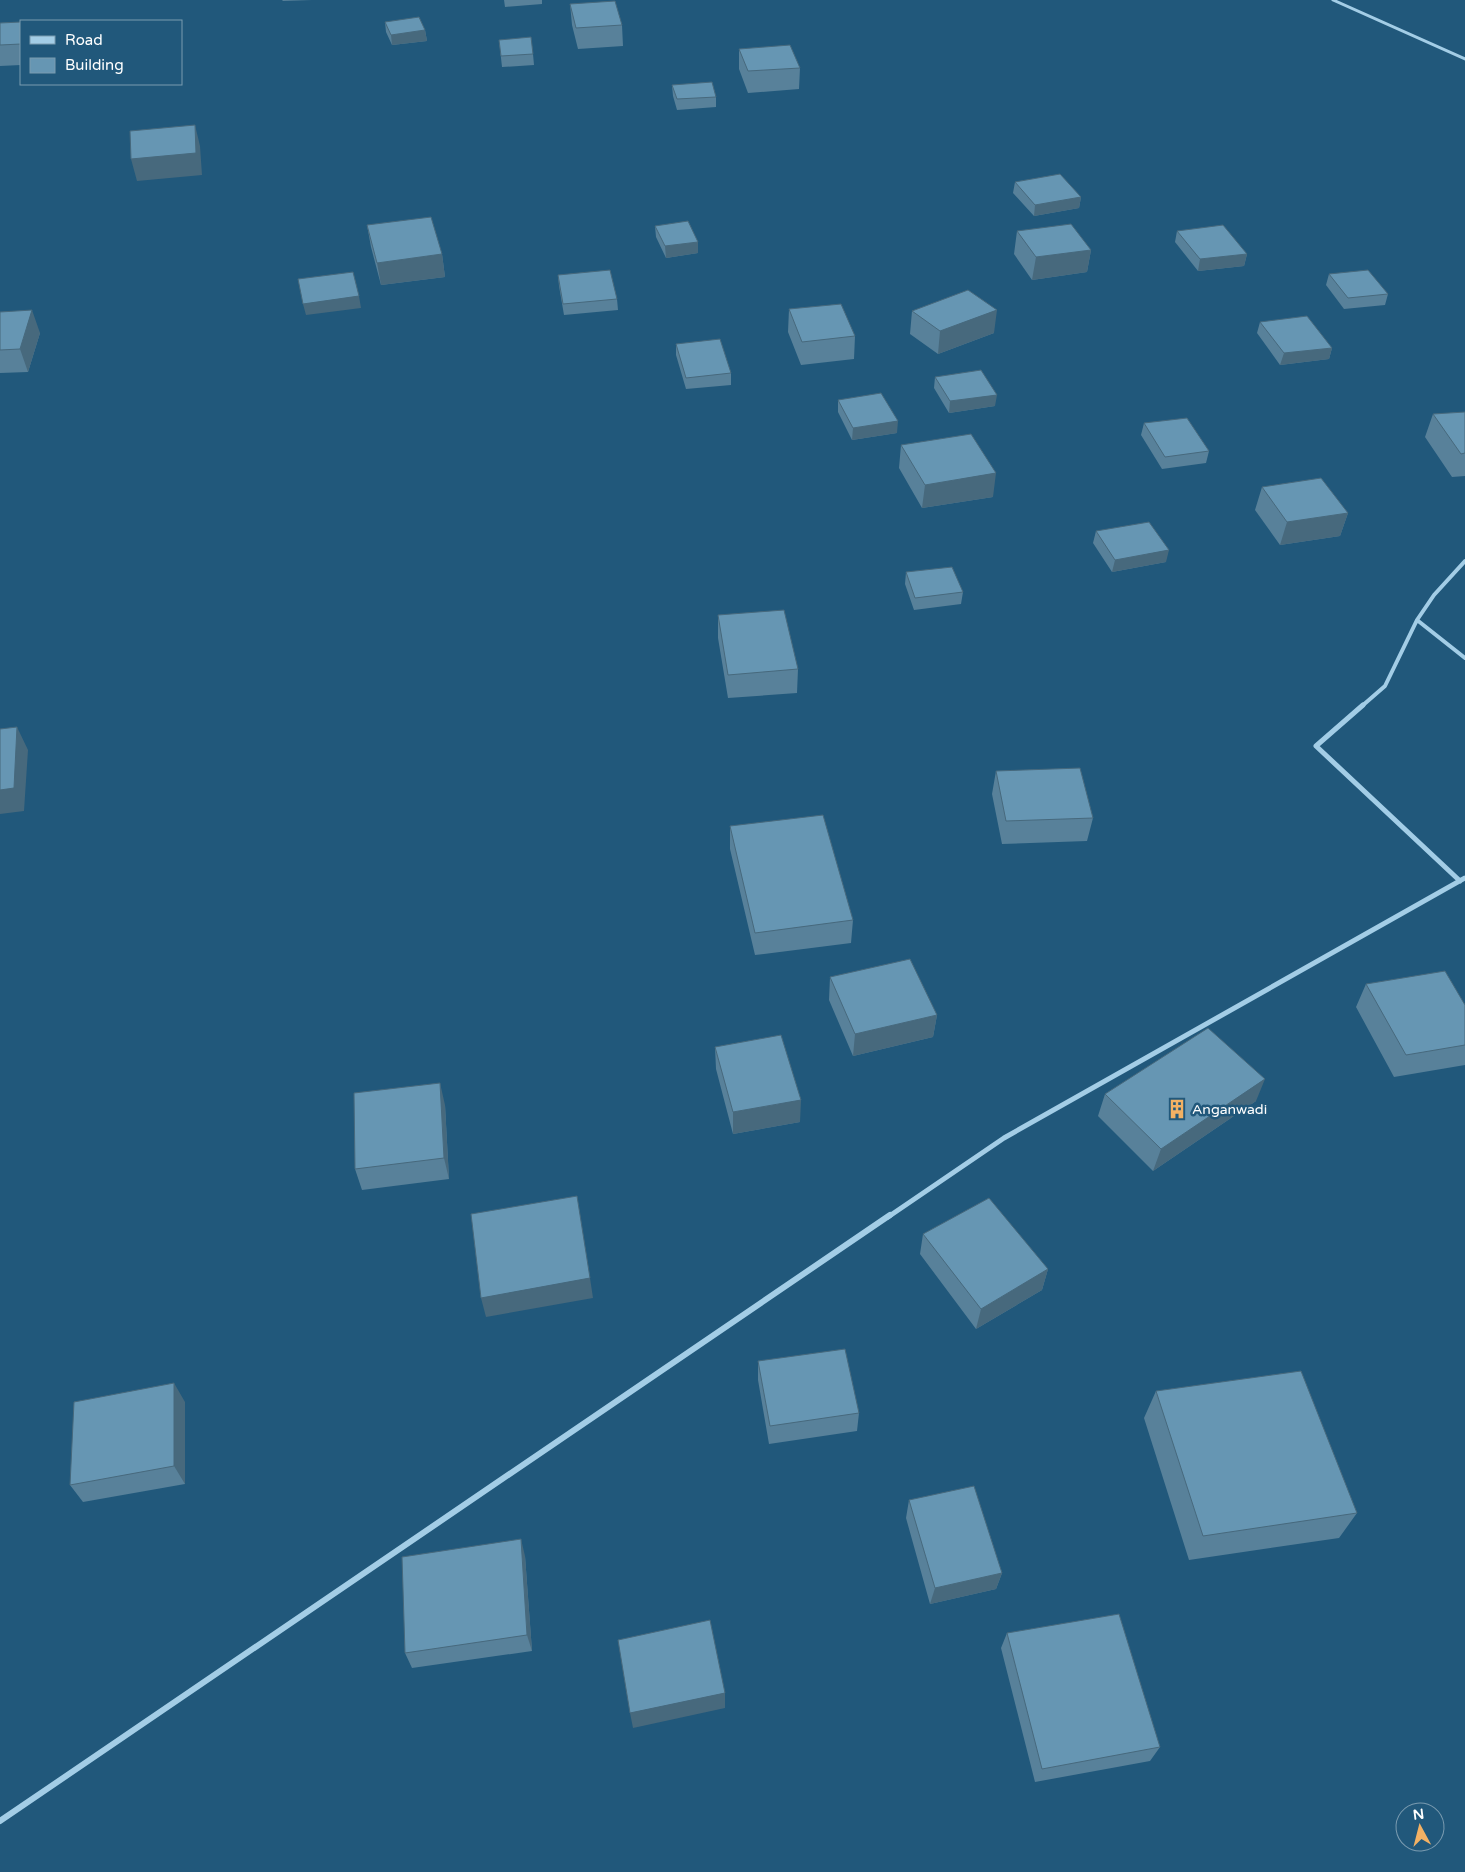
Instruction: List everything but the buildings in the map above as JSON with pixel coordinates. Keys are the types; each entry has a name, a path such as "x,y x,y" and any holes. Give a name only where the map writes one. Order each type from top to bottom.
{"street":[{"path":"1333,0 1465,59"},
{"path":"0,1821 1004,1138 1462,880 1316,746 1385,686 1417,620 1434,595 1465,561"},
{"path":"1417,620 1465,658"}],"place":[{"name":"Anganwadi","path":"1177,1109"}]}
